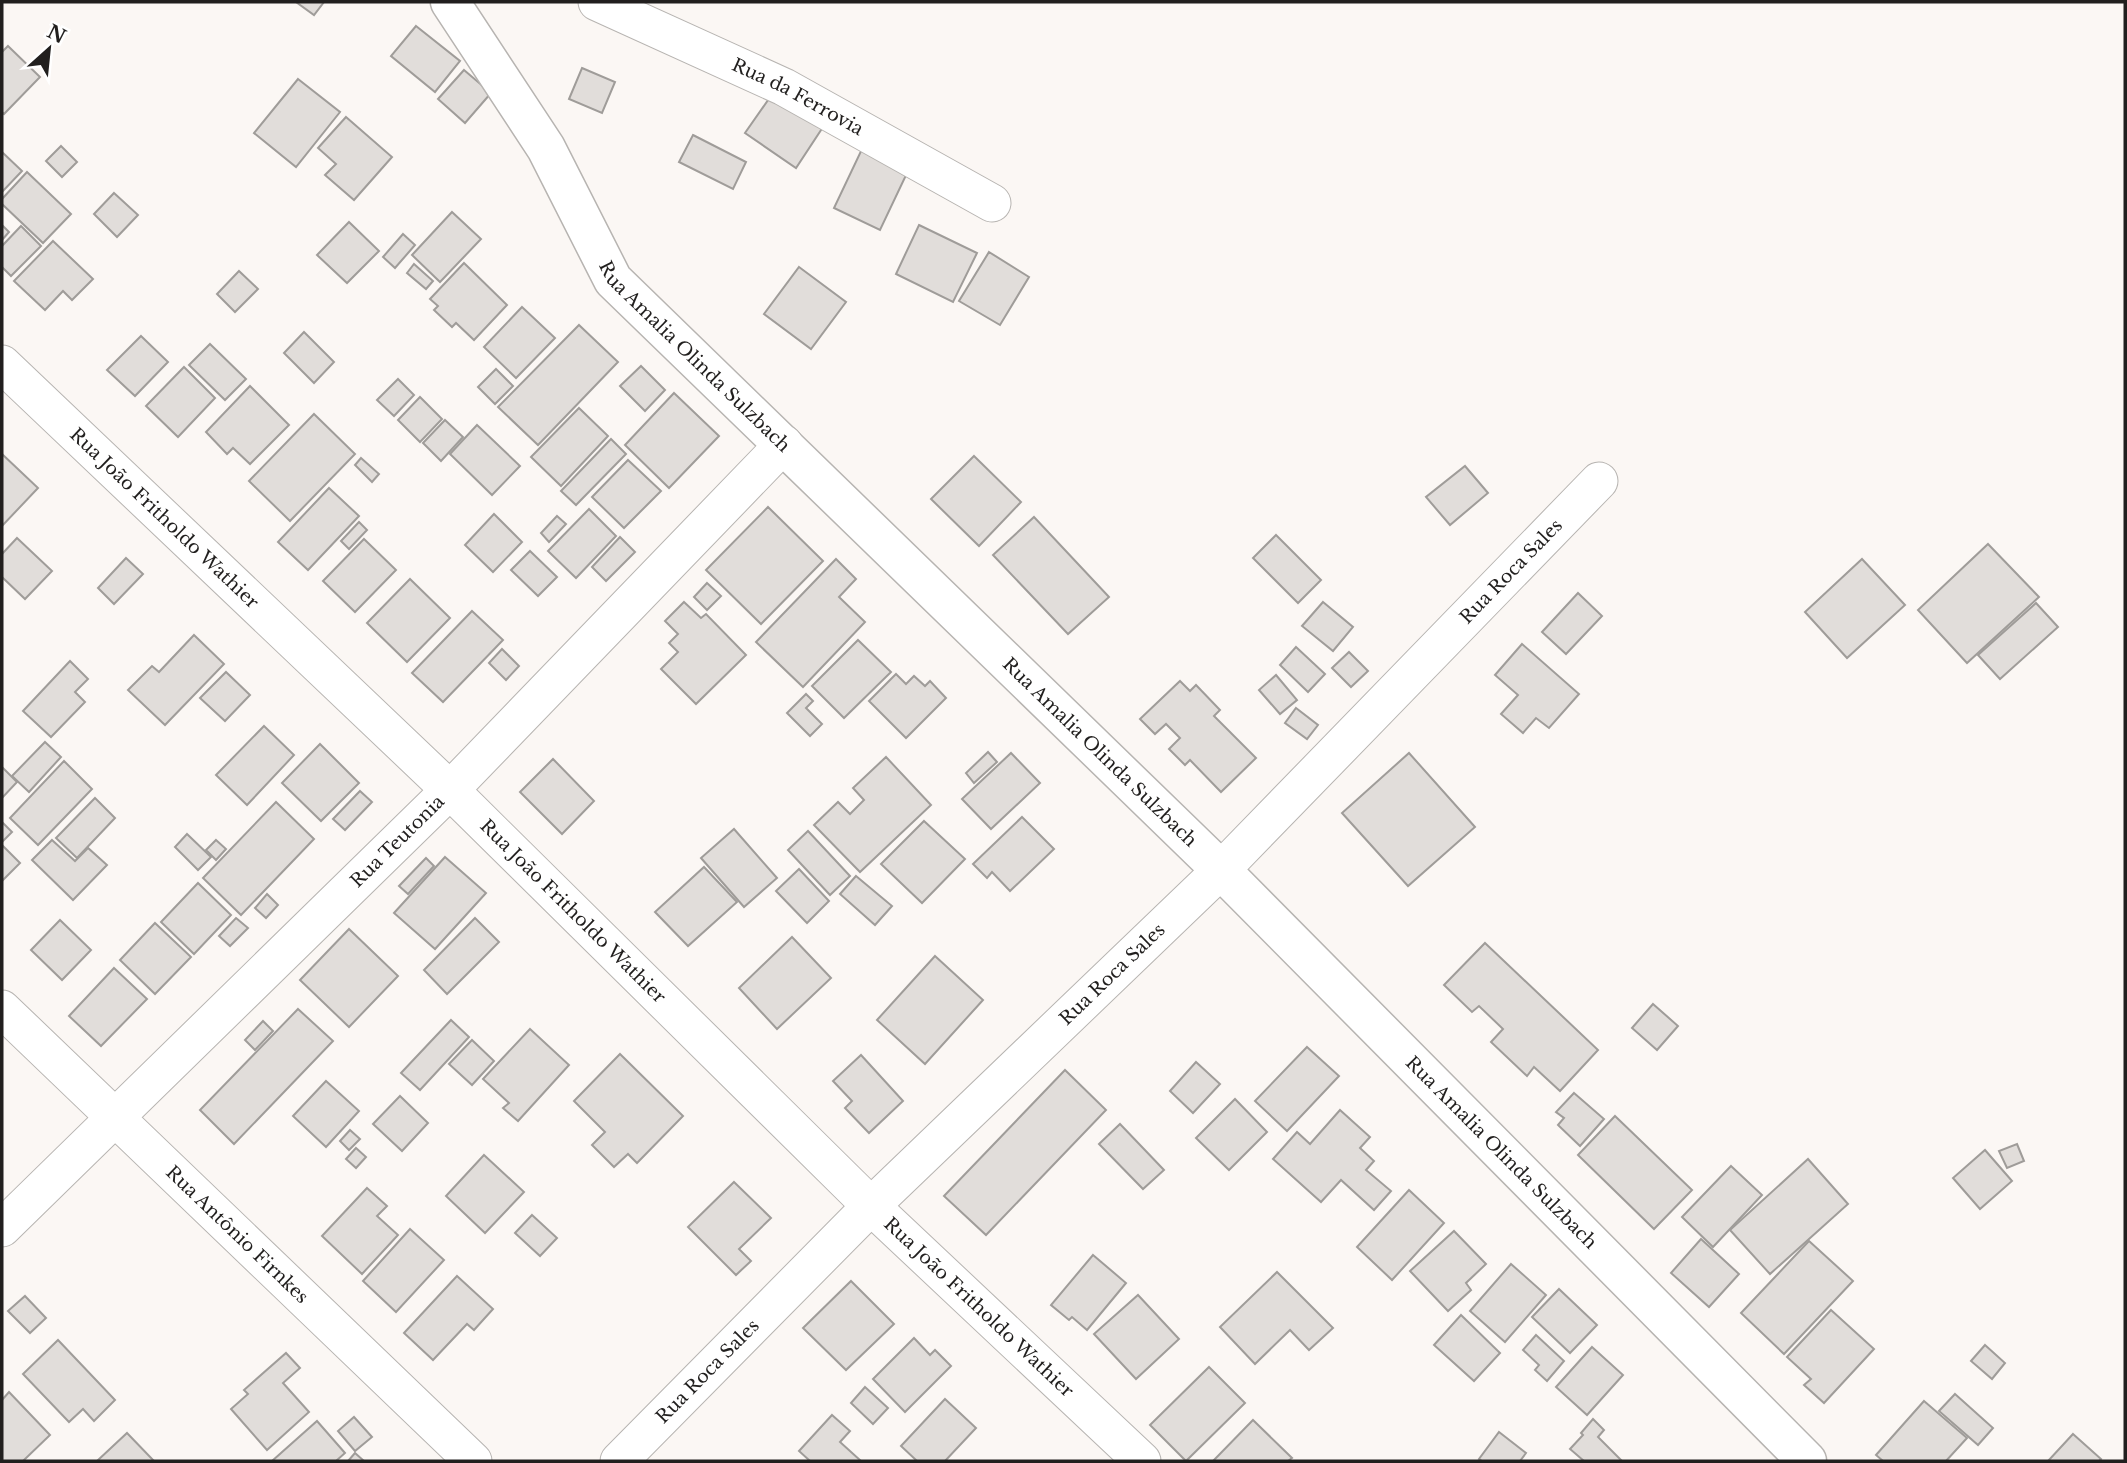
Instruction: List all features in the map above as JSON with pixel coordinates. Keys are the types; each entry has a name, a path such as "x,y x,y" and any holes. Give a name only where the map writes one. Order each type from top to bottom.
{"street":[{"name":"Rua Amalia Olinda Sulzbach","path":"450,2 546,148 613,280 1221,870 1807,1461"},
{"name":"Rua da Ferrovia","path":"597,2 784,87 992,203"},
{"name":"Rua João Fritholdo Wathier","path":"2,365 450,790 871,1206 1143,1461"},
{"name":"Rua Teutonia","path":"2,1228 450,790 783,444"},
{"name":"Rua Roca Sales","path":"619,1461 871,1206 1221,870 1599,481"},
{"name":"Rua Antônio Firnkes","path":"2,1009 473,1461"}],"building":[{"path":"296,2 324,2 314,15"},
{"path":"416,26 460,61 435,92 391,56"},
{"path":"8,46 40,77 4,114 2,52"},
{"path":"582,68 615,82 602,113 569,99"},
{"path":"464,70 491,93 465,123 438,99"},
{"path":"298,79 340,112 296,167 254,133"},
{"path":"773,93 823,127 796,168 745,133"},
{"path":"346,117 392,157 354,200 325,175 336,164 318,148"},
{"path":"693,135 746,162 733,189 679,162"},
{"path":"61,146 77,162 62,177 46,161"},
{"path":"862,149 908,171 880,230 834,208"},
{"path":"2,152 22,171 2,192"},
{"path":"27,172 71,214 43,243 2,204 2,199"},
{"path":"114,193 138,215 117,237 94,214"},
{"path":"452,212 481,239 440,282 412,255"},
{"path":"349,222 379,251 347,283 317,255"},
{"path":"2,225 9,232 2,240"},
{"path":"919,225 977,253 953,302 896,274"},
{"path":"21,226 41,246 11,276 2,267 2,246"},
{"path":"403,234 415,245 395,268 383,257"},
{"path":"53,241 93,279 72,300 63,291 45,310 14,281"},
{"path":"989,252 1029,277 1000,325 959,301"},
{"path":"464,263 507,305 474,340 456,323 452,327 434,310 438,306 430,299"},
{"path":"414,264 433,281 426,289 407,273"},
{"path":"799,267 846,302 811,349 764,314"},
{"path":"239,271 258,289 235,312 217,294"},
{"path":"522,307 555,338 516,378 484,347"},
{"path":"579,325 618,362 538,445 498,407"},
{"path":"304,332 334,362 314,383 284,353"},
{"path":"141,336 168,362 135,396 107,370"},
{"path":"210,344 246,379 225,400 189,365"},
{"path":"641,366 665,390 645,411 620,386"},
{"path":"184,367 215,398 178,437 146,406"},
{"path":"496,369 513,386 495,404 478,387"},
{"path":"398,379 414,395 394,416 377,400"},
{"path":"250,386 289,425 250,464 233,448 227,454 206,432"},
{"path":"674,393 719,436 669,488 625,445"},
{"path":"420,397 442,419 420,442 398,420"},
{"path":"579,408 608,436 561,486 531,457"},
{"path":"314,414 355,454 290,521 249,481"},
{"path":"445,420 463,437 441,461 423,443"},
{"path":"477,425 520,466 492,495 450,454"},
{"path":"611,439 626,454 576,505 561,491"},
{"path":"2,454 38,488 2,526"},
{"path":"974,456 1021,502 979,546 931,499"},
{"path":"361,458 379,474 372,482 355,465"},
{"path":"628,460 661,491 624,528 592,497"},
{"path":"1465,466 1488,493 1450,525 1426,497"},
{"path":"329,488 359,516 308,570 278,542"},
{"path":"768,507 823,561 761,624 706,570"},
{"path":"589,509 616,536 576,578 548,551"},
{"path":"494,514 522,542 493,572 465,545"},
{"path":"557,516 566,524 549,542 541,533"},
{"path":"1034,517 1109,597 1068,634 993,555"},
{"path":"359,522 367,530 349,549 341,541"},
{"path":"1276,535 1321,580 1298,603 1253,558"},
{"path":"620,537 635,552 606,581 592,567"},
{"path":"17,538 52,571 25,599 2,577 2,554"},
{"path":"364,539 396,570 355,612 323,581"},
{"path":"1988,544 2039,597 1967,663 1918,610"},
{"path":"530,551 557,577 538,596 511,570"},
{"path":"126,558 143,574 114,604 98,588"},
{"path":"836,559 856,579 839,597 865,622 803,687 756,642"},
{"path":"1862,559 1905,605 1847,658 1805,612"},
{"path":"410,579 450,618 407,662 367,623"},
{"path":"707,583 721,596 707,610 694,597"},
{"path":"1578,593 1602,616 1566,654 1542,632"},
{"path":"684,602 701,618 706,614 746,655 696,704 661,669 678,652 669,643 678,634 665,621"},
{"path":"1323,602 1353,627 1333,651 1302,626"},
{"path":"2036,603 2058,627 2000,679 1978,655"},
{"path":"472,611 503,640 443,702 412,673"},
{"path":"194,635 224,664 165,725 128,690 152,666 159,672"},
{"path":"858,640 891,672 844,718 812,686"},
{"path":"1522,644 1579,694 1549,728 1536,718 1523,733 1501,714 1518,695 1495,675"},
{"path":"1296,647 1325,674 1308,692 1280,665"},
{"path":"502,649 519,666 506,680 489,663"},
{"path":"1349,652 1368,671 1351,687 1332,668"},
{"path":"70,661 88,679 75,692 85,702 51,737 23,711"},
{"path":"226,672 250,695 225,721 200,698"},
{"path":"896,674 906,684 914,676 925,686 930,681 946,698 906,738 869,701"},
{"path":"1276,675 1297,700 1280,714 1259,690"},
{"path":"1180,681 1190,691 1196,685 1220,710 1214,716 1256,758 1221,792 1190,760 1185,765 1169,749 1180,738 1166,724 1155,734 1140,719"},
{"path":"806,694 813,701 806,708 822,724 810,736 787,713"},
{"path":"1296,708 1318,725 1307,739 1285,723"},
{"path":"264,726 294,755 247,805 216,775"},
{"path":"45,742 61,757 29,792 12,776"},
{"path":"320,744 359,783 321,821 282,783"},
{"path":"988,752 997,762 974,783 966,773"},
{"path":"1011,753 1040,783 991,829 962,799"},
{"path":"1409,753 1475,827 1408,886 1342,813"},
{"path":"886,757 931,805 860,872 814,825 838,802 850,814 864,800 853,788"},
{"path":"553,759 594,801 562,834 520,792"},
{"path":"64,761 92,789 38,845 10,818"},
{"path":"2,767 17,782 2,798"},
{"path":"360,791 372,802 345,830 333,819"},
{"path":"95,798 115,818 77,858 56,838"},
{"path":"276,802 314,839 241,915 203,878"},
{"path":"1022,817 1054,849 1010,891 992,872 987,878 973,864"},
{"path":"924,821 965,859 922,903 881,864"},
{"path":"2,822 12,832 2,842"},
{"path":"734,829 777,878 744,907 701,858"},
{"path":"808,831 850,876 830,895 788,850"},
{"path":"187,834 211,857 198,870 175,847"},
{"path":"52,840 75,861 88,848 107,865 73,900 32,860"},
{"path":"216,840 226,849 216,860 206,850"},
{"path":"2,845 20,863 2,881"},
{"path":"445,857 486,893 435,949 394,913"},
{"path":"426,858 434,866 408,894 399,886"},
{"path":"704,867 737,902 688,946 655,912"},
{"path":"799,869 829,901 807,923 776,891"},
{"path":"856,876 892,906 875,925 840,894"},
{"path":"198,883 231,915 194,954 161,922"},
{"path":"267,894 278,905 266,918 255,908"},
{"path":"236,918 248,928 230,946 219,936"},
{"path":"475,918 499,942 447,994 424,970"},
{"path":"60,920 91,950 62,980 31,950"},
{"path":"155,923 191,957 155,994 120,960"},
{"path":"349,929 398,976 349,1027 300,980"},
{"path":"792,937 831,978 777,1029 739,988"},
{"path":"1485,943 1598,1050 1560,1091 1534,1067 1527,1076 1491,1042 1503,1029 1479,1006 1472,1012 1444,985"},
{"path":"935,956 983,1000 925,1064 877,1020"},
{"path":"114,968 147,999 101,1046 69,1016"},
{"path":"1653,1004 1678,1026 1657,1050 1632,1028"},
{"path":"298,1009 333,1041 234,1144 200,1110"},
{"path":"451,1020 469,1037 420,1090 401,1073"},
{"path":"263,1021 273,1031 255,1050 245,1040"},
{"path":"530,1029 569,1065 518,1121 503,1108 509,1103 483,1079"},
{"path":"472,1040 494,1061 472,1085 449,1064"},
{"path":"1307,1047 1339,1076 1287,1131 1255,1101"},
{"path":"620,1054 683,1116 637,1163 628,1154 614,1167 592,1145 605,1132 574,1101"},
{"path":"861,1055 903,1101 869,1133 845,1108 852,1101 833,1081"},
{"path":"1196,1062 1220,1084 1193,1113 1170,1091"},
{"path":"1065,1070 1106,1110 986,1235 944,1196"},
{"path":"326,1081 359,1111 326,1147 293,1116"},
{"path":"1574,1093 1604,1119 1580,1146 1558,1125 1564,1118 1556,1112"},
{"path":"400,1096 428,1123 402,1151 373,1124"},
{"path":"1235,1099 1267,1132 1229,1170 1196,1138"},
{"path":"1340,1110 1370,1137 1360,1148 1374,1161 1366,1170 1391,1191 1374,1210 1341,1180 1321,1202 1273,1159 1297,1132 1310,1144"},
{"path":"1615,1116 1692,1190 1654,1229 1578,1155"},
{"path":"1120,1124 1164,1170 1143,1189 1099,1144"},
{"path":"350,1130 360,1139 349,1150 340,1141"},
{"path":"2017,1144 2024,1161 2007,1168 1999,1151"},
{"path":"356,1148 366,1157 356,1168 346,1159"},
{"path":"1985,1150 2012,1181 1980,1209 1953,1178"},
{"path":"484,1155 524,1192 485,1233 446,1196"},
{"path":"1808,1159 1848,1204 1770,1274 1730,1230"},
{"path":"1731,1166 1762,1195 1713,1247 1682,1217"},
{"path":"734,1182 771,1218 739,1249 751,1261 736,1275 688,1227"},
{"path":"367,1188 387,1206 377,1216 398,1235 362,1274 322,1236"},
{"path":"1409,1190 1444,1223 1392,1280 1357,1247"},
{"path":"532,1215 557,1238 540,1256 515,1233"},
{"path":"410,1229 444,1260 396,1312 363,1281"},
{"path":"1454,1231 1486,1264 1466,1283 1471,1290 1448,1311 1410,1271"},
{"path":"1701,1239 1739,1274 1709,1307 1671,1273"},
{"path":"1809,1241 1853,1281 1784,1354 1741,1313"},
{"path":"1093,1255 1126,1283 1087,1330 1072,1317 1069,1320 1051,1305"},
{"path":"1511,1264 1546,1295 1505,1342 1470,1311"},
{"path":"1277,1272 1333,1328 1309,1350 1290,1330 1255,1364 1220,1327"},
{"path":"457,1276 493,1309 474,1330 467,1324 433,1360 404,1333"},
{"path":"851,1281 894,1324 846,1370 803,1328"},
{"path":"1559,1289 1597,1325 1570,1353 1532,1317"},
{"path":"1138,1295 1179,1339 1136,1379 1094,1334"},
{"path":"25,1296 46,1318 30,1333 8,1311"},
{"path":"1831,1310 1874,1349 1824,1403 1804,1385 1811,1379 1787,1357"},
{"path":"1461,1315 1500,1353 1474,1381 1434,1345"},
{"path":"1536,1335 1564,1361 1547,1381 1535,1370 1539,1365 1523,1350"},
{"path":"914,1338 930,1355 935,1350 951,1366 905,1412 873,1379"},
{"path":"58,1340 115,1400 94,1421 83,1409 69,1422 23,1374"},
{"path":"1985,1345 2005,1363 1992,1379 1971,1361"},
{"path":"1592,1347 1623,1375 1587,1415 1556,1387"},
{"path":"286,1353 300,1368 283,1383 309,1412 267,1450 231,1409 248,1394 244,1390"},
{"path":"1209,1367 1245,1403 1186,1461 1150,1425"},
{"path":"865,1387 888,1408 873,1424 851,1403"},
{"path":"9,1392 50,1435 23,1461 2,1461 2,1400"},
{"path":"1955,1394 1993,1428 1978,1445 1939,1411"},
{"path":"945,1399 976,1428 945,1461 917,1461 901,1446"},
{"path":"1924,1401 1967,1438 1946,1461 1883,1461 1876,1455"},
{"path":"832,1415 850,1431 840,1442 861,1461 810,1461 799,1451"},
{"path":"354,1417 372,1437 355,1451 338,1431"},
{"path":"1593,1419 1604,1430 1598,1437 1622,1461 1584,1461 1570,1449"},
{"path":"1253,1420 1292,1458 1288,1461 1213,1461"},
{"path":"317,1421 345,1453 336,1461 272,1461"},
{"path":"1499,1432 1526,1453 1520,1461 1479,1459"},
{"path":"127,1433 154,1461 97,1461"},
{"path":"2073,1434 2101,1459 2048,1461"},
{"path":"355,1453 364,1461 348,1461"}]}
